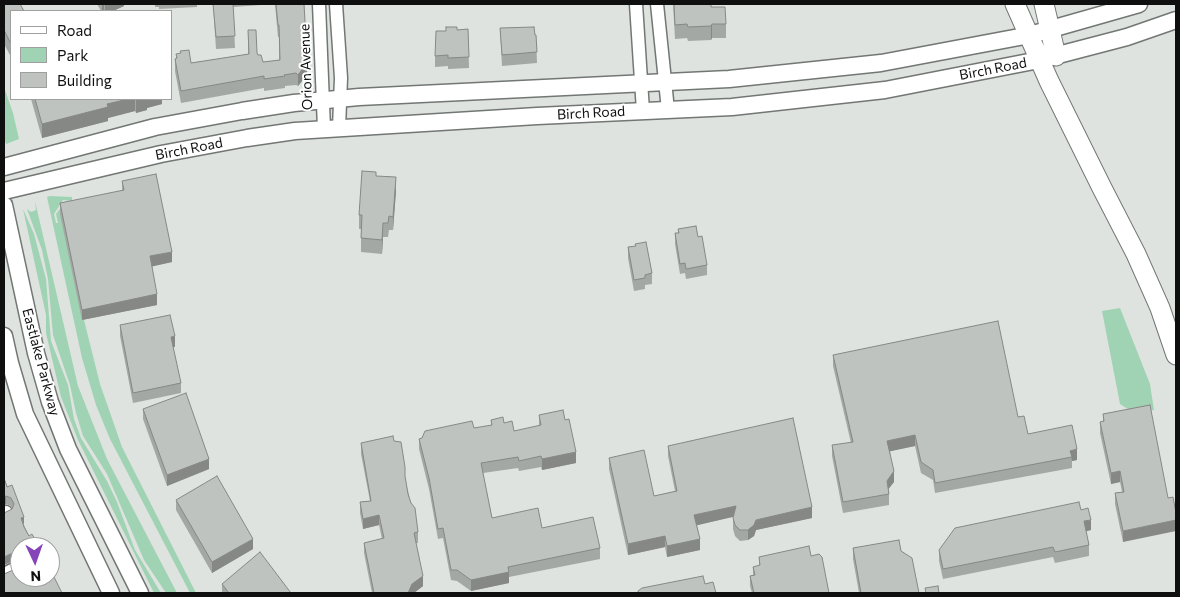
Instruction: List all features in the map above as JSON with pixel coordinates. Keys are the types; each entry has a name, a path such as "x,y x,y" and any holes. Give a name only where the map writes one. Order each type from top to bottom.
{"highway":[{"path":"1015,4 1030,35 1048,58 1102,188 1136,254 1160,308 1176,355"},
{"path":"1044,4 1049,30 1048,58"}],"main road":[{"name":"Birch Road","path":"4,167 155,127 242,111 323,101 729,80 881,63 1030,35 1139,4"},
{"name":"Birch Road","path":"4,191 161,154 247,138 332,128 732,107 885,90 1048,58 1128,37 1176,20"},
{"name":"Eastlake Parkway","path":"4,205 36,353 50,402 68,449 140,593"},
{"name":"Eastlake Parkway","path":"4,336 25,414 111,593"}],"street":[{"name":"Orion Avenue","path":"319,4 323,101 332,128"},
{"path":"332,128 341,99 342,78 336,4"},
{"path":"636,4 643,111"},
{"path":"657,4 668,110"}],"green space":[{"path":"4,87 19,139 6,144 4,137"},
{"path":"47,197 72,197 72,201 63,200 54,214 56,223 58,223 56,214 65,202 70,202 83,316 100,384 122,447 196,593 190,593 110,439 96,405 82,358"},
{"path":"35,201 78,386 107,459 177,593 166,593 144,560 107,474 83,436 70,385 53,335 48,279 42,250 27,209 31,212 36,210"},
{"path":"23,209 34,234 46,279 51,341 68,385 74,419 81,438 107,481 117,502 135,550 161,593 154,593 78,440 61,397 46,333 46,315"},
{"path":"1120,308 1150,384 1154,410 1134,413 1120,404 1102,311"}],"building":[{"path":"4,4 20,4 23,10 10,10 10,42 4,30"},
{"path":"213,4 233,4 235,36 216,37"},
{"path":"276,4 304,4 307,63 298,75 296,73 264,79 264,76 181,91 175,59 177,58 176,54 181,53 180,51 189,50 191,63 249,54 248,30 256,30 257,53 261,55 263,62 280,60"},
{"path":"674,4 711,4 711,7 725,7 726,24 688,27 687,24 675,25"},
{"path":"446,27 457,27 457,30 468,29 469,57 448,58 448,55 435,56 436,31 446,31"},
{"path":"534,27 537,52 502,55 500,28"},
{"path":"35,100 124,100 107,104 108,107 42,124"},
{"path":"362,171 376,172 376,176 396,177 393,217 389,216 388,223 383,223 382,240 361,238 362,215 359,215"},
{"path":"156,174 172,252 150,256 157,294 82,310 60,203 124,190 122,181"},
{"path":"696,226 698,237 702,236 707,265 686,269 685,263 680,264 675,233 679,233 678,229"},
{"path":"646,242 652,273 645,275 645,278 634,280 628,247"},
{"path":"170,315 175,336 171,337 181,383 133,393 120,325"},
{"path":"998,321 1018,417 1024,416 1028,434 1072,425 1077,449 1070,451 1072,457 935,483 933,470 921,462 915,435 887,441 894,471 887,481 889,494 843,502 832,445 853,442 833,355"},
{"path":"186,393 209,459 167,475 143,409"},
{"path":"1150,405 1168,498 1173,497 1176,520 1123,531 1115,493 1124,492 1120,471 1111,473 1100,422 1104,421 1103,414"},
{"path":"563,410 565,420 569,419 576,452 542,459 541,456 519,461 518,457 481,463 492,518 538,508 542,528 593,517 600,548 508,567 509,572 471,580 457,570 451,570 443,528 438,529 429,478 419,439 422,438 425,431 472,421 474,428 492,425 491,420 503,417 504,423 512,421 514,431 541,425 539,415"},
{"path":"793,418 812,507 756,520 754,525 748,530 740,530 735,525 733,518 736,506 694,515 700,539 667,546 665,536 628,544 609,458 644,450 654,496 677,491 668,446"},
{"path":"393,436 394,441 401,442 408,494 415,508 418,532 414,533 423,576 412,584 408,593 374,593 364,543 384,538 379,515 363,519 360,502 371,501 361,443"},
{"path":"217,476 253,539 212,562 176,500"},
{"path":"4,478 7,487 12,485 24,517 21,518 24,527 29,536 32,534 34,537 10,537 10,554 4,557 4,513 12,509 14,504 11,498 4,497"},
{"path":"1079,502 1081,510 1088,508 1091,520 1084,521 1089,545 1055,552 1053,547 943,569 939,550 955,528"},
{"path":"899,540 901,551 912,558 919,593 861,593 853,548"},
{"path":"809,546 811,556 819,554 822,557 829,593 754,593 750,576 755,575 753,567 760,565 759,557"},
{"path":"260,552 291,593 229,593 222,584"},
{"path":"10,571 10,587 59,587 62,593 4,593 4,574"},
{"path":"703,576 705,584 713,582 716,593 638,593 642,588"},
{"path":"938,586 939,593 926,593 925,588"}]}
